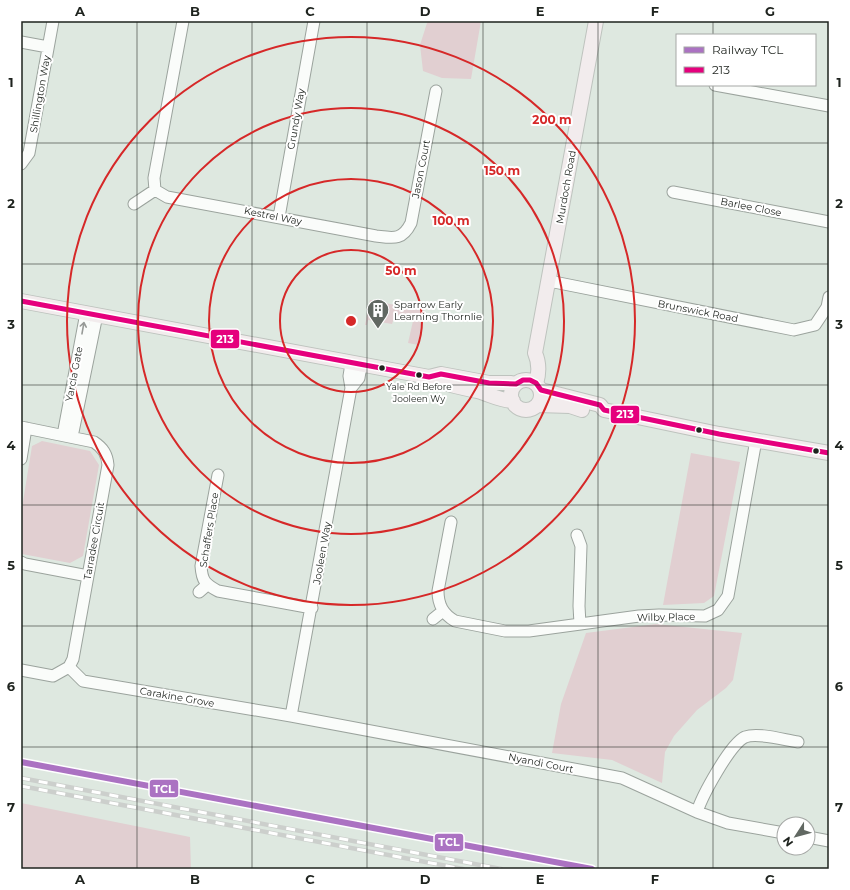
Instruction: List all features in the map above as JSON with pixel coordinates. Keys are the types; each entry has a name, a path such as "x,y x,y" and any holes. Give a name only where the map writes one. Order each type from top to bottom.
{"main road":[{"name":"Murdoch Road","path":"529,384 538,377 538,360 536,353 596,21"},
{"path":"21,301 429,378 440,383 476,391 513,402"},
{"path":"429,378 442,374 489,383 529,384 600,405 604,410"},
{"path":"529,384 512,392 513,402 517,407 524,410 531,409 538,405 570,406 598,412 604,410 829,453"},
{"path":"529,384 541,398 538,405"}],"street":[{"name":"Shillington Way","path":"21,164 29,153 53,21"},
{"path":"134,204 155,190 154,178 183,21"},
{"name":"Grundy Way","path":"279,217 314,21"},
{"path":"21,42 48,47"},
{"path":"720,86 829,106"},
{"name":"Jason Court","path":"393,238 404,234 411,223 436,91"},
{"name":"Kestrel Way","path":"155,190 167,197 393,238"},
{"name":"Barlee Close","path":"673,192 829,222"},
{"name":"Brunswick Road","path":"549,281 794,330 815,325 827,307 829,297"},
{"name":"Yarcla Gate","path":"68,436 91,314"},
{"name":"Jooleen Way","path":"291,716 312,608 351,388 358,378 356,364"},
{"path":"21,459 24,428"},
{"name":"Tarradee Circuit","path":"24,428 94,442 101,447 107,455 108,465 73,659 69,667"},
{"name":"Wilby Place","path":"444,611 455,621 505,631 529,631 639,616 705,616 718,610 728,596 756,440"},
{"name":"Schaffers Place","path":"218,475 201,566 203,588 312,608"},
{"path":"433,619 444,611 440,605 438,591 451,522"},
{"path":"577,535 581,546 579,606 580,624"},
{"path":"21,562 88,576"},
{"path":"21,670 53,676 69,667"},
{"name":"Carakine Grove","path":"69,667 83,681 291,716"},
{"name":"Nyandi Court","path":"291,716 622,778 696,812 728,823 776,832"},
{"path":"696,812 704,794 733,748 745,737 761,735 798,742"},
{"path":"816,839 829,841"}],"shaded area":[{"path":"429,21 481,21 471,79 442,78 423,71 420,45"},
{"path":"370,300 425,311 418,345 408,343 413,321 412,317 395,315 392,324 368,320 367,325 365,325"},
{"path":"42,441 90,451 99,465 83,556 70,563 22,554 21,552 21,514 32,446"},
{"path":"691,453 740,462 714,596 704,603 663,605"},
{"path":"656,624 742,633 733,680 726,688 697,710 674,736 665,752 662,783 612,760 552,753 561,704 586,633"},
{"path":"21,803 190,837 191,869 21,869"}],"railway":[{"path":"21,778 501,869"},
{"path":"21,786 463,869"}],"rail line":[{"name":"TCL","path":"21,762 592,869"}],"transit line":[{"name":"213","path":"21,301 429,377 441,374 489,383 516,384 523,380 530,380 536,383 541,390 600,405 604,410 719,434 829,453"}],"place":[{"name":"Sparrow Early Learning Thornlie","path":"378,330"},
{"name":"Yale Rd Before Jooleen Wy","path":"419,375"}]}
